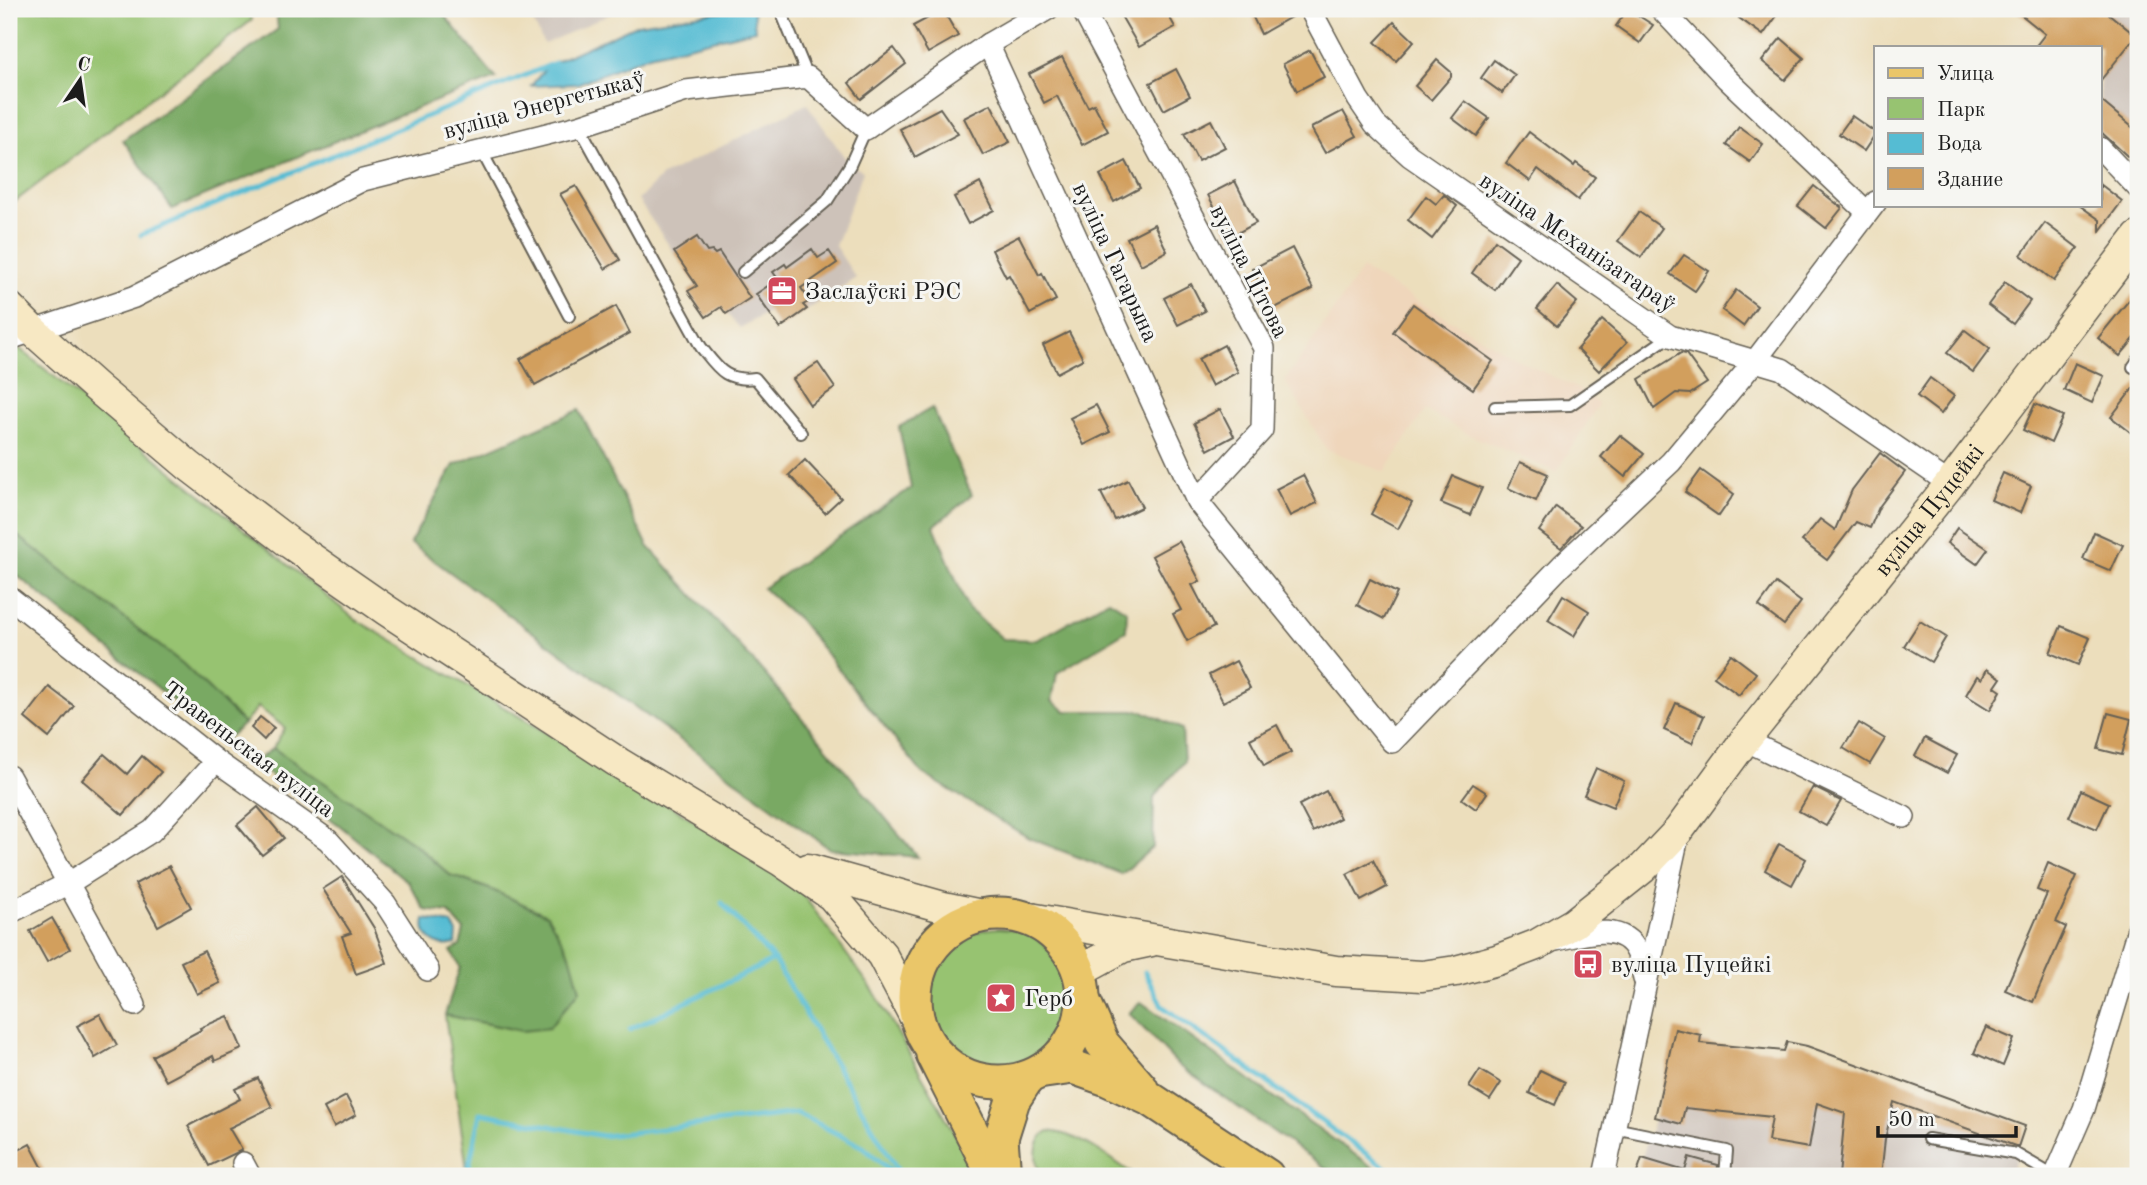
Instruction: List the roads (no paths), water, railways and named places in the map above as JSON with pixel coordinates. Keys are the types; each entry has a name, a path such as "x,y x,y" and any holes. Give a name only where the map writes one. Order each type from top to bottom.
{"main road":[{"name":"вуліца Пуцейкі","path":"1030,918 1336,971 1408,975 1456,971 1497,960 1536,945 1574,923 1643,868 1679,830 1745,740 1950,484 2136,244"},
{"path":"9,307 20,335 291,544 386,610 619,763 781,861 832,896 882,956 994,1176"},
{"path":"781,861 859,885 981,915 1005,914 1030,918 1052,930 1069,948 1102,1043 1152,1100"},
{"path":"981,915 959,924 940,938 926,956 917,978 915,1002 922,1031 938,1057 957,1072 979,1081 1003,1084 1073,1067 1107,1079 1152,1100 1267,1176"},
{"name":"вуліца Пуцейкі","path":"1081,983 1123,947 1161,939"},
{"path":"1004,1176 1001,1138 1013,1100 1036,1076 1062,1058 1072,1039 1081,983"}],"street":[{"path":"808,78 866,129 988,44 1048,9"},
{"name":"вуліца Цітова","path":"1082,9 1264,348 1262,430 1197,501"},
{"name":"вуліца Механізатараў","path":"1310,9 1357,99 1375,124 1410,156 1670,336 1782,369 1950,484"},
{"path":"1197,501 1392,742 1562,565 1671,462 1755,361 1871,207 1727,79 1661,9"},
{"name":"вуліца Гагарына","path":"988,44 1197,501"},
{"name":"вуліца Энергетыкаў","path":"20,335 134,297 363,180 579,126 686,91 808,78"},
{"path":"2102,150 2138,188"},
{"name":"Травеньская вуліца","path":"9,597 216,761 328,840 385,903 428,971"},
{"path":"1745,740 1904,817"},
{"path":"9,913 69,883 152,831 216,761"},
{"path":"9,776 135,1005"},
{"path":"1604,1176 1679,830"},
{"path":"2054,1176 2084,1109 2138,929"},
{"path":"1536,945 1590,932 1618,934 1629,941 1637,951 1645,981"}],"lane":[{"path":"780,9 808,78"},
{"path":"579,126 701,347 720,371 738,380 755,378 801,433"},
{"path":"743,272 827,201 850,165 866,129"},
{"path":"481,150 569,316"},
{"path":"1495,407 1570,405 1670,336"},
{"path":"1614,1128 1727,1151 1725,1176"},
{"path":"1928,1139 2016,1154 2054,1176"}],"water":[{"path":"736,9 753,9 755,30 649,55 577,84 531,86 548,65 638,24"},
{"path":"425,919 452,924 457,933 456,944 443,945 432,941 424,926"}],"waterway":[{"path":"141,235 555,63"},
{"path":"630,1029 774,960 722,903"},
{"path":"774,960 901,1176"},
{"path":"1145,972 1162,1006 1397,1176"},
{"path":"467,1176 480,1113 603,1136 797,1113 863,1147 897,1176"}],"place":[{"name":"Заслаўскі РЭС","path":"782,291"},
{"name":"вуліца Пуцейкі","path":"1588,964"},
{"name":"Герб","path":"1001,998"}]}
